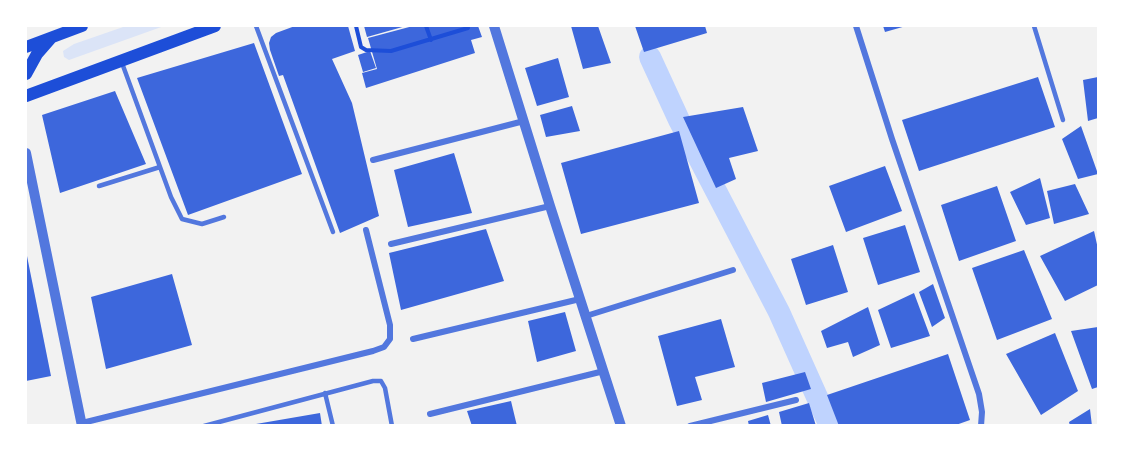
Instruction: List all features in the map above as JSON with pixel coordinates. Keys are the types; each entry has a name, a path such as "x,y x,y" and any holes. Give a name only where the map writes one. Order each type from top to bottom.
{"main road":[{"path":"26,47 82,26"},
{"path":"26,96 215,26"},
{"path":"26,74 37,54 52,37"}],"street":[{"path":"494,26 621,426"},
{"path":"856,26 979,394 982,412 981,426"},
{"path":"373,160 524,121"},
{"path":"26,153 82,424 384,347 390,339 390,325 366,230"},
{"path":"391,244 550,206"},
{"path":"586,315 733,270"},
{"path":"413,339 580,299"},
{"path":"430,414 604,371"},
{"path":"690,426 796,400"}],"lane":[{"path":"256,26 333,232"},
{"path":"1034,26 1063,120"},
{"path":"121,61 171,197 182,219 202,224 224,217"},
{"path":"99,186 160,167"},
{"path":"204,426 373,381 381,381 385,388 392,426"},
{"path":"325,393 333,426"}],"path":[{"path":"356,26 361,47 366,50 392,51 468,28"},
{"path":"426,26 431,40"}],"shaded area":[{"path":"126,26 164,26 69,60 64,57 63,51 74,44"}],"building":[{"path":"295,26 348,26 355,51 332,59 352,103 379,216 340,233 283,75 279,76 270,50 271,37"},
{"path":"364,26 406,26 367,37"},
{"path":"413,26 478,26 482,37 471,40 475,53 366,88 362,73 377,69 368,38"},
{"path":"571,26 598,26 611,63 583,69"},
{"path":"635,26 705,26 707,33 644,52"},
{"path":"883,26 906,26 885,32"},
{"path":"254,43 302,174 188,215 137,78"},
{"path":"370,51 376,68 363,72 358,55"},
{"path":"558,58 569,97 537,106 525,68"},
{"path":"1038,77 1055,127 919,171 902,120"},
{"path":"1098,77 1098,118 1088,121 1083,80"},
{"path":"115,91 146,164 60,193 42,115"},
{"path":"572,106 580,131 546,137 540,115"},
{"path":"743,107 758,151 729,158 736,179 716,188 683,117"},
{"path":"1081,126 1098,174 1078,179 1062,139"},
{"path":"679,131 699,203 581,234 561,163"},
{"path":"454,153 472,213 408,227 394,170"},
{"path":"885,166 902,211 846,232 829,186"},
{"path":"1040,178 1050,218 1026,225 1010,192"},
{"path":"1075,184 1089,214 1054,224 1047,191"},
{"path":"997,186 1016,241 959,261 941,205"},
{"path":"905,225 920,272 878,285 863,238"},
{"path":"486,229 504,281 401,310 389,253"},
{"path":"1094,231 1098,249 1098,285 1065,301 1040,256"},
{"path":"833,245 848,292 806,305 791,259"},
{"path":"1024,250 1052,319 997,340 972,268"},
{"path":"26,256 51,376 26,381"},
{"path":"172,274 192,345 106,369 91,297"},
{"path":"933,284 945,318 932,327 919,292"},
{"path":"914,293 930,336 891,348 878,310"},
{"path":"868,307 880,345 853,357 848,342 827,348 821,331"},
{"path":"565,312 576,351 537,362 528,321"},
{"path":"721,319 735,367 695,377 702,400 677,406 658,336"},
{"path":"1098,327 1098,387 1092,389 1071,331"},
{"path":"1055,333 1078,391 1041,415 1006,354"},
{"path":"948,354 970,420 953,426 839,426 827,395"},
{"path":"805,372 811,389 766,402 762,383"},
{"path":"511,401 517,426 472,426 467,411"},
{"path":"809,403 816,426 782,426 779,412"},
{"path":"1090,409 1092,426 1070,426 1069,422"},
{"path":"320,413 322,426 256,426 256,424"},
{"path":"768,415 771,426 749,426 748,421"}],"waterway":[{"path":"650,57 679,120 779,312 830,426"}]}
